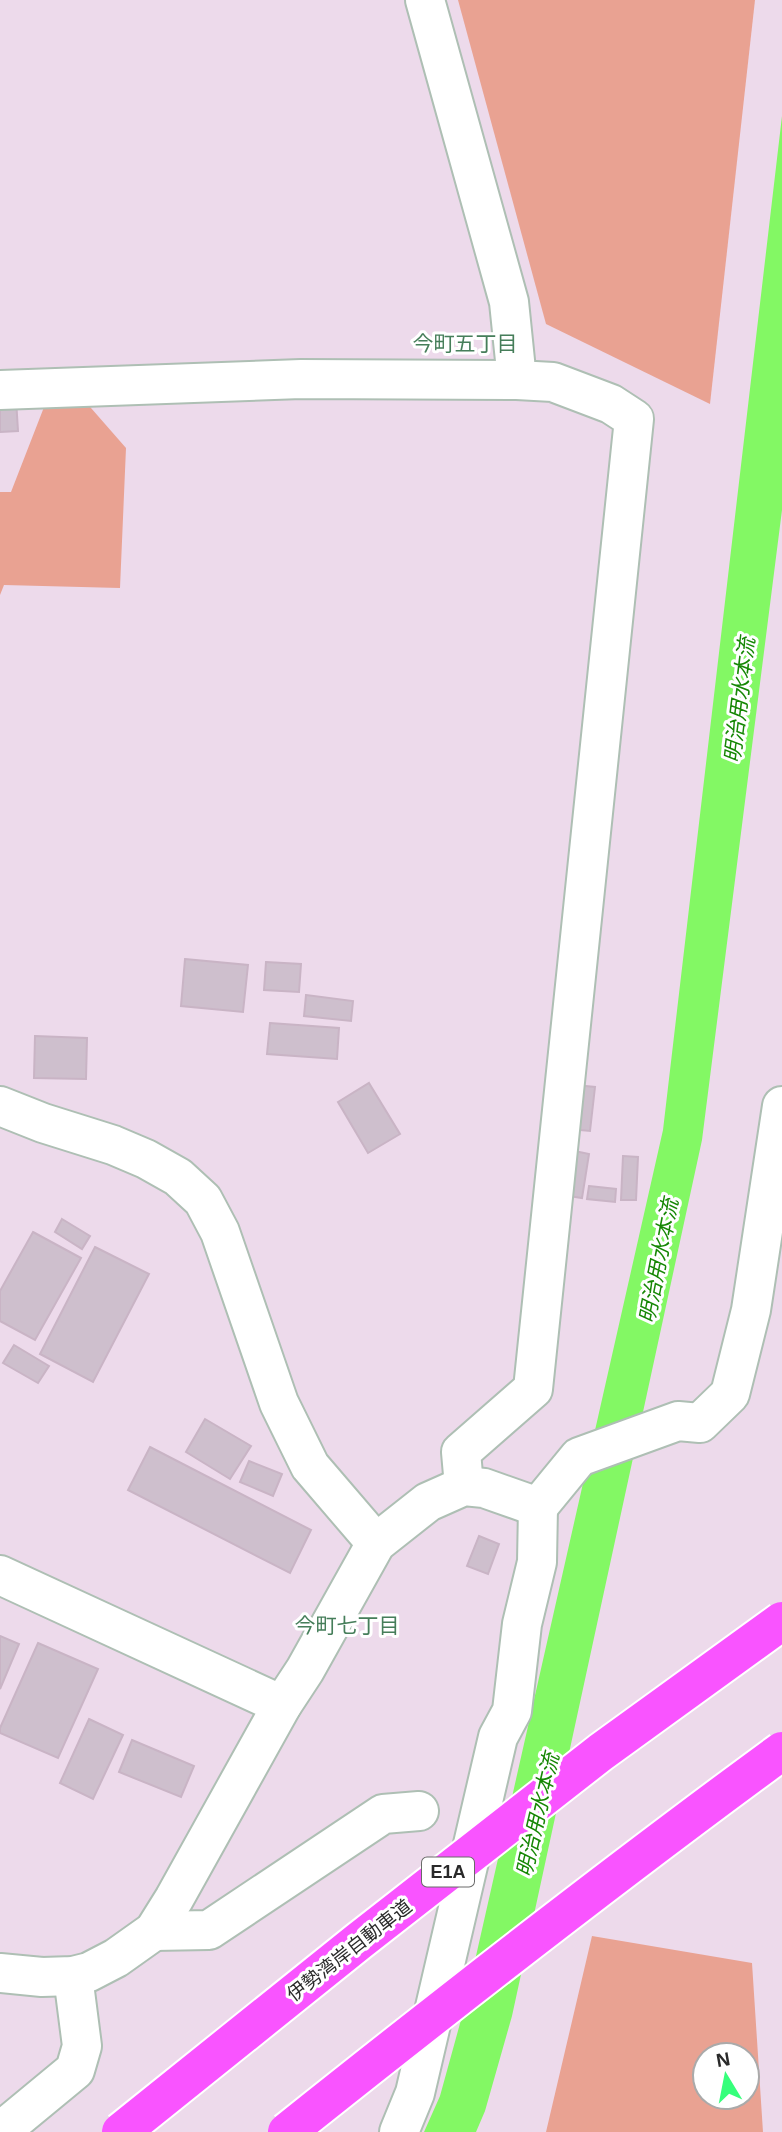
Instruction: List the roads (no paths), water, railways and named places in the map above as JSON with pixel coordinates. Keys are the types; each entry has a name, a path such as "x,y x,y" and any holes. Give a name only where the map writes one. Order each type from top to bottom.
{"highway":[{"name":"伊勢湾岸自動車道","path":"121,2132 348,1949 601,1752 782,1621"},
{"path":"287,2132 628,1865 782,1751"}],"street":[{"path":"425,0 509,302 517,380"},
{"path":"0,390 301,379 517,380 553,382 611,404 634,419 533,1389 461,1452 464,1486"},
{"path":"0,1106 43,1123 114,1145 146,1159 177,1177 203,1200 220,1232 279,1403 310,1466 376,1543"},
{"path":"398,2132 415,2093 498,1737 512,1711 522,1624 537,1562 538,1507 579,1457 678,1421 700,1423 730,1394 751,1310 782,1106"},
{"path":"0,1973 42,1977 73,1976 89,1972 116,1958 154,1931 376,1543 428,1502 464,1486 484,1488 538,1507"},
{"path":"0,1575 282,1705"},
{"path":"154,1931 209,1930 383,1814 419,1811"},
{"path":"0,2132 75,2070 82,2046 73,1976"}],"water":[{"name":"明治用水本流","path":"782,116 782,510 702,1140 512,2016 485,2111 476,2132 424,2132 440,2096 464,2009 663,1130"}],"district":[{"name":"今町五丁目","path":"465,344"},
{"name":"今町七丁目","path":"347,1626"}]}
